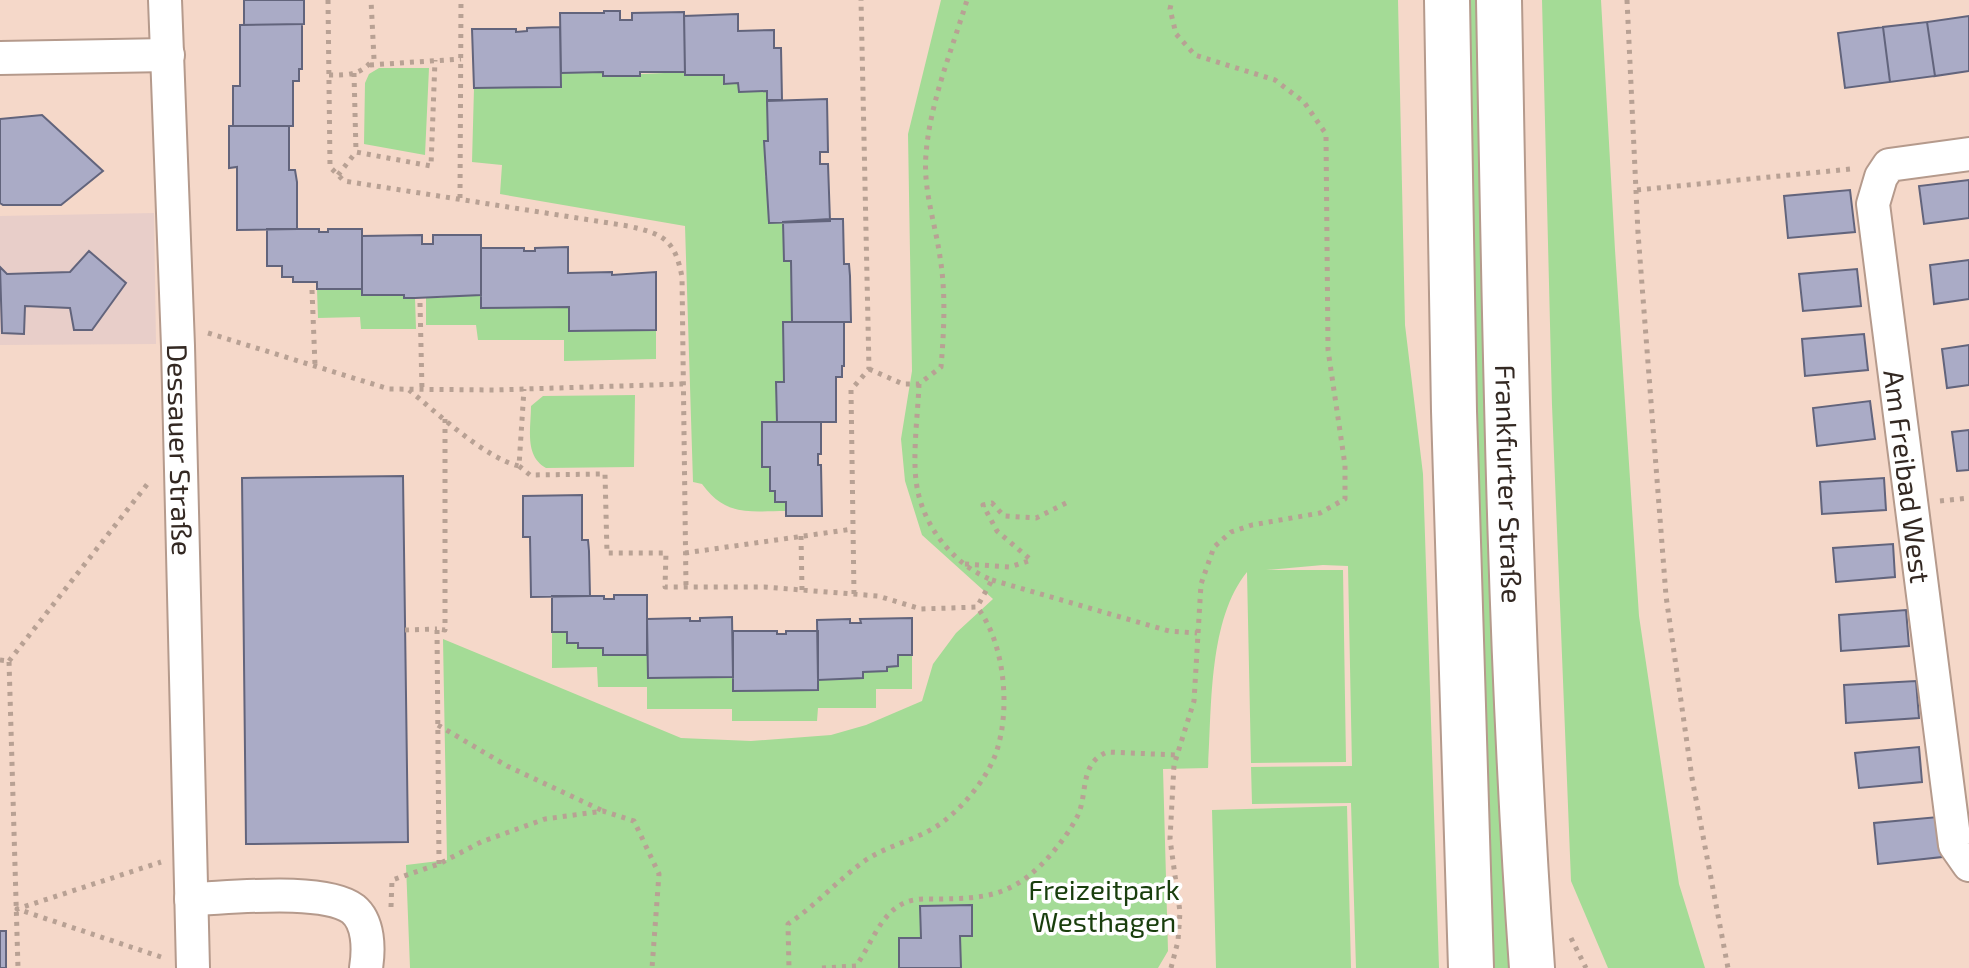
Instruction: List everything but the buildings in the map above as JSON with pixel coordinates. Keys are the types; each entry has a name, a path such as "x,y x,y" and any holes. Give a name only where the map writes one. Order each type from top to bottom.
{"street":[{"name":"Dessauer Straße","path":"165,0 181,441 191,899 178,963"},
{"name":"Frankfurter Straße","path":"1447,0 1457,521 1471,968"},
{"name":"Frankfurter Straße","path":"1499,0 1509,462 1522,823 1532,968"},
{"path":"0,58 168,55"},
{"path":"1889,165 1969,154"},
{"name":"Am Freibad West","path":"1889,165 1881,177 1873,204 1955,845 1969,865"},
{"path":"191,899 331,898 355,910 367,934 366,968"}],"path":[{"path":"328,0 330,167 344,181 628,226 654,232 668,241 678,255 682,277 686,587"},
{"path":"329,75 364,70 374,59 371,0"},
{"path":"460,198 461,0"},
{"path":"854,594 851,390 869,369 861,0"},
{"path":"869,369 903,384 919,384 941,367 943,284 928,201 926,153 940,89 967,0"},
{"path":"1171,968 1178,941 1180,912 1170,839 1174,765 1194,701 1201,584 1214,547 1231,532 1252,525 1320,513 1345,499 1345,465 1328,350 1326,134 1304,102 1275,80 1195,55 1176,34 1170,9 1172,0"},
{"path":"1627,0 1638,233 1666,596 1692,778 1728,968"},
{"path":"369,65 461,59"},
{"path":"356,152 431,166 435,60"},
{"path":"338,175 356,152 354,73"},
{"path":"1637,190 1889,165"},
{"path":"312,290 315,365"},
{"path":"420,303 422,390"},
{"path":"201,332 389,389 683,384"},
{"path":"919,384 917,490 925,515 956,558 992,580 1169,631 1197,633"},
{"path":"519,466 524,389"},
{"path":"409,390 445,419 530,475 605,474 607,553 666,553 665,587 802,590 878,596 921,609 977,607"},
{"path":"405,630 445,630 445,419"},
{"path":"18,968 9,661 181,441"},
{"path":"964,564 1010,567 1031,560 997,531 983,505 992,503 1004,516 1036,518 1066,503"},
{"path":"685,553 853,529"},
{"path":"801,536 802,590"},
{"path":"977,607 992,580"},
{"path":"789,968 788,924 829,894 864,861 913,840 947,819 984,776 995,756 1001,727 1001,669 991,629 977,607"},
{"path":"437,629 439,864"},
{"path":"0,660 9,661"},
{"path":"437,725 507,766 603,811 634,821 659,874 652,968"},
{"path":"822,968 856,966 882,922 904,902 986,898 1020,882 1065,837 1079,813 1090,765 1099,755 1107,752 1177,755"},
{"path":"391,913 392,880 439,864 481,842 545,819 603,811"},
{"path":"17,909 189,853"},
{"path":"17,909 178,963"},
{"path":"1571,938 1586,968"}],"shaded area":[{"path":"154,213 156,344 0,345 0,216"}],"green space":[{"name":"Freizeitpark Westhagen","path":"941,0 1398,0 1405,325 1423,474 1439,968 1356,968 1351,803 1252,804 1251,767 1352,766 1348,566 1323,565 1266,570 1343,570 1346,762 1251,763 1247,572 1234,592 1219,639 1214,666 1208,768 1163,769 1168,951 1158,968 410,968 406,865 447,860 443,639 681,738 751,741 831,735 866,725 922,701 933,664 956,633 993,599 922,535 905,481 901,439 912,371 908,134"},
{"path":"1465,0 1479,0 1514,968 1488,968"},
{"path":"1542,0 1601,0 1639,616 1679,884 1705,968 1608,968 1571,881 1552,405"},
{"path":"379,68 429,68 425,155 364,144 365,83 369,74"},
{"path":"603,72 603,76 685,72 685,75 724,75 724,84 738,83 739,92 767,91 765,177 768,178 783,222 784,261 791,261 792,322 784,382 776,383 777,422 770,467 770,491 775,491 775,502 786,502 786,511 749,511 729,507 711,495 702,484 693,482 685,226 500,194 502,165 472,162 474,88 560,87 561,73"},
{"path":"317,289 362,289 362,295 415,298 416,329 361,329 360,317 318,318"},
{"path":"443,295 481,295 482,308 569,307 569,331 656,330 656,359 564,361 564,340 478,340 476,325 426,325 426,298 442,298"},
{"path":"635,395 634,467 546,468 534,456 530,441 531,406 543,396"},
{"path":"552,632 567,632 567,643 603,648 603,655 647,655 648,678 733,677 818,690 818,680 863,678 863,672 887,671 887,667 898,666 898,655 912,655 912,689 876,689 876,708 818,708 817,721 732,721 732,709 647,709 647,687 598,687 597,667 552,668"},
{"path":"1347,806 1351,968 1216,968 1212,810"}]}
